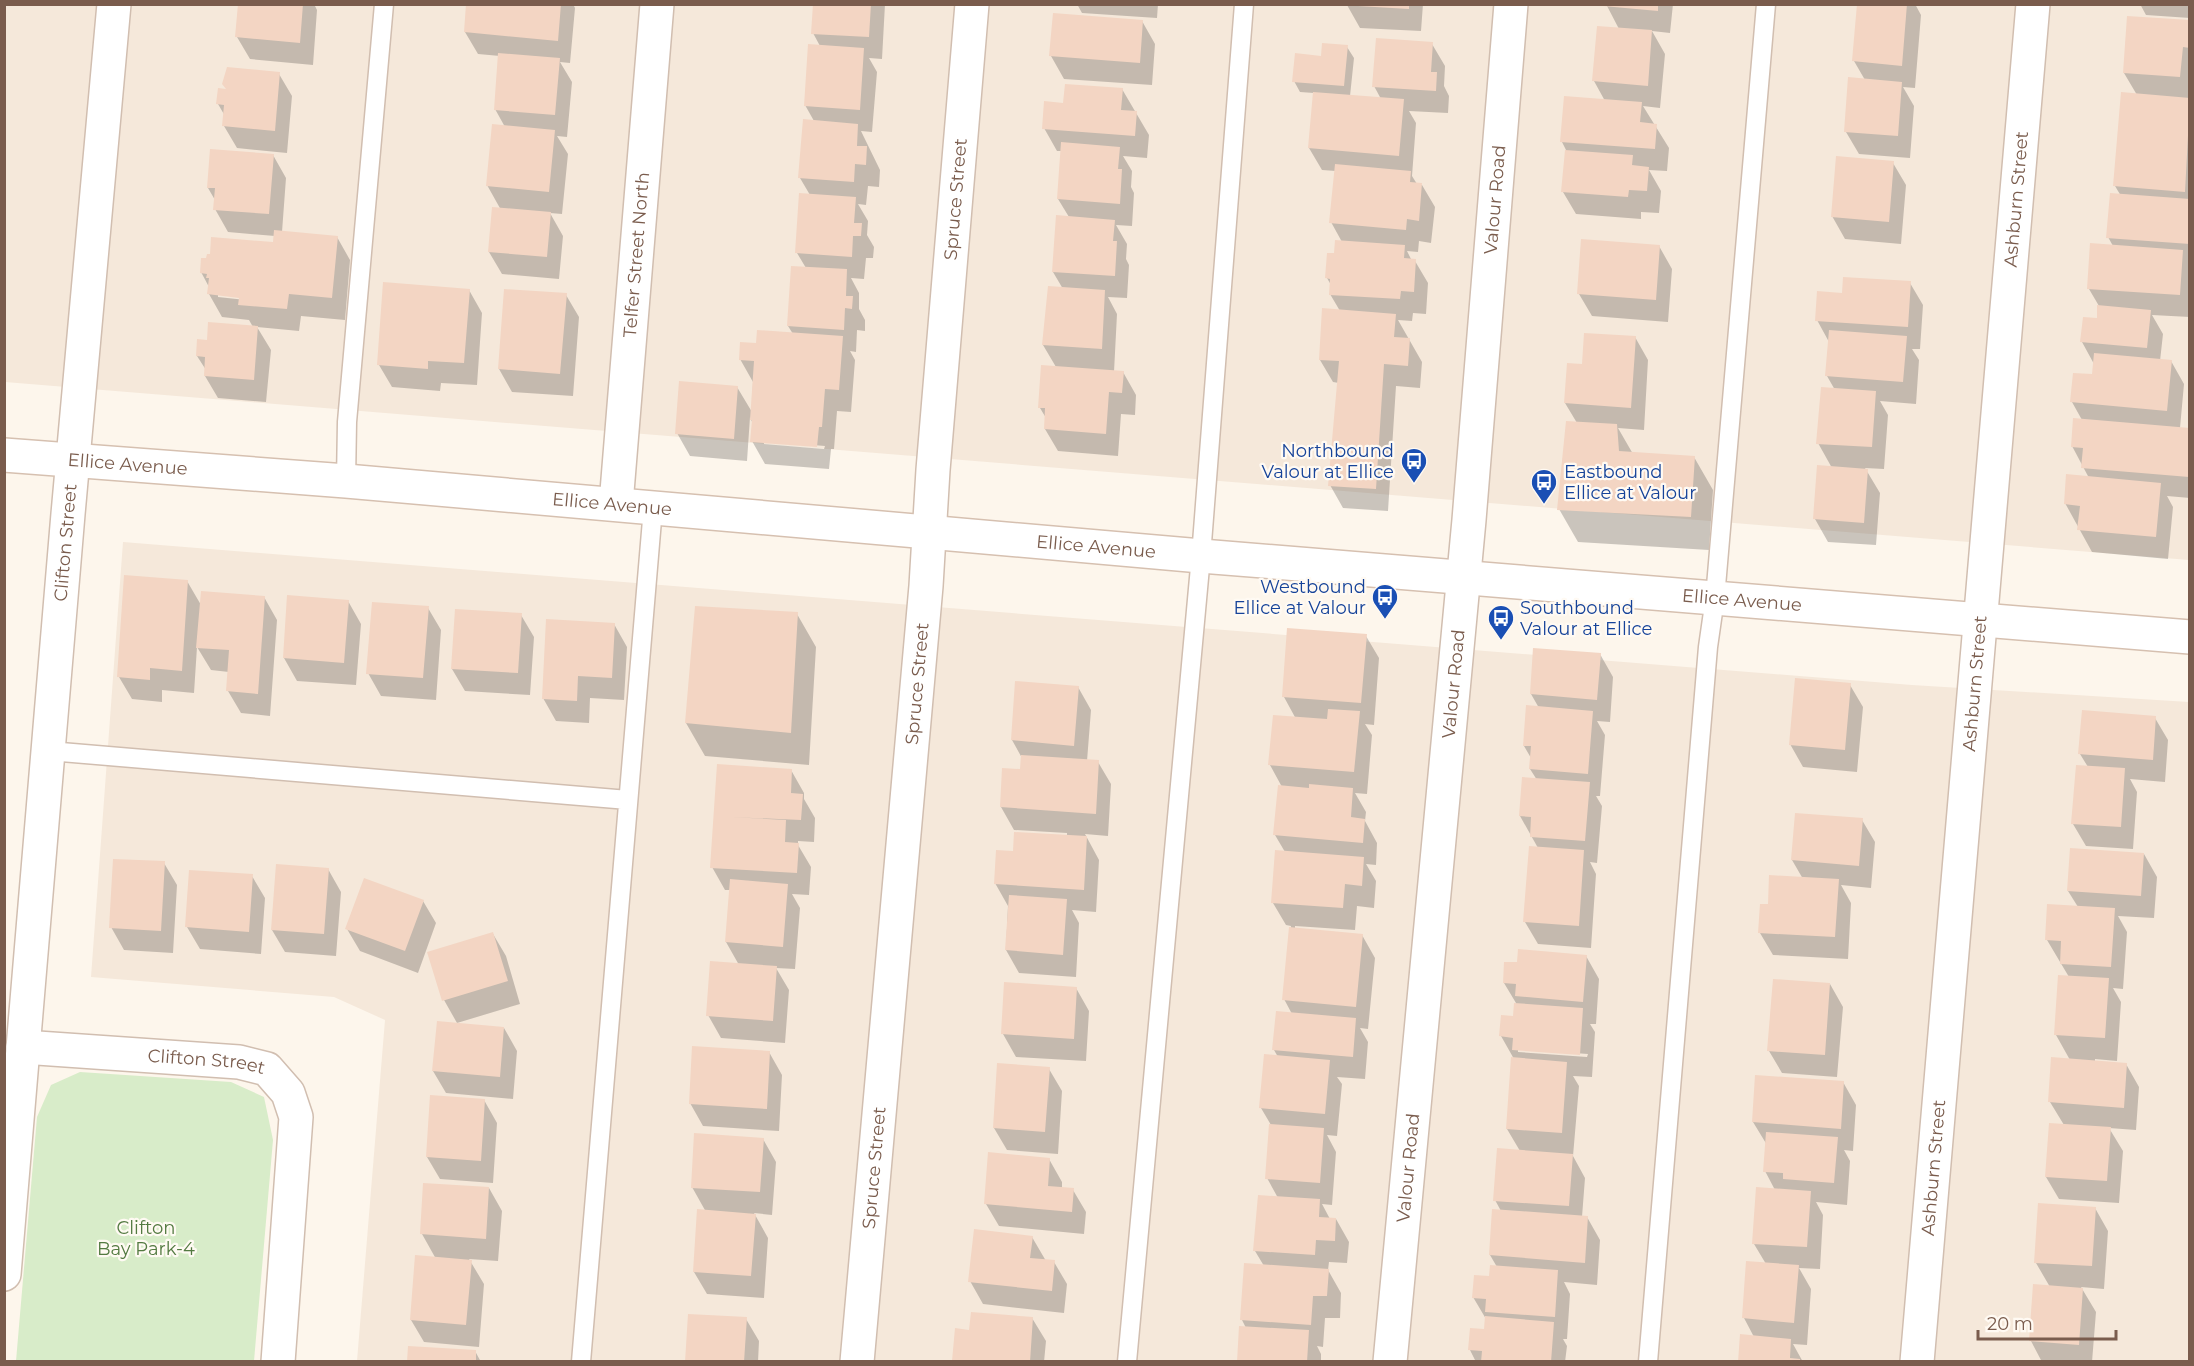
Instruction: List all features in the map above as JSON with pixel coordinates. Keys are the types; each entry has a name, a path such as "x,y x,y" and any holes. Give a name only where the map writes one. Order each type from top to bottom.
{"street":[{"name":"Clifton Street","path":"4,1274 114,4"},
{"name":"Telfer Street North","path":"616,504 657,4"},
{"name":"Spruce Street","path":"857,1362 972,4"},
{"name":"Valour Road","path":"1390,1362 1464,576 1511,4"},
{"name":"Ashburn Street","path":"1917,1362 2033,4"},
{"name":"Ellice Avenue","path":"4,455 346,481 1201,556 2190,637"},
{"name":"Clifton Street","path":"23,1047 239,1062 267,1069 288,1094 296,1118 278,1362"}],"lane":[{"path":"346,481 347,422 384,4"},
{"path":"1127,1362 1201,556 1244,4"},
{"path":"1648,1362 1707,659 1715,598 1766,4"},
{"path":"582,1362 653,508"},
{"path":"49,751 628,800"}],"shaded area":[{"path":"4,5 2189,5 2189,560 5,382"},
{"path":"123,542 1912,685 2189,702 2189,1361 357,1361 385,1020 334,997 91,977"}],"green space":[{"name":"Clifton Bay Park-4","path":"80,1072 231,1082 264,1097 273,1140 254,1361 16,1361 37,1117 51,1085"}],"building":[{"path":"238,4 303,4 300,43 235,37"},
{"path":"466,4 561,4 558,41 464,32"},
{"path":"813,4 871,4 869,37 811,34"},
{"path":"1358,4 1409,4 1409,9 1358,6"},
{"path":"1603,4 1658,4 1658,11 1603,6"},
{"path":"1857,4 1907,4 1902,66 1852,61"},
{"path":"1053,13 1143,20 1140,63 1049,56"},
{"path":"2127,16 2190,20 2190,48 2183,47 2180,77 2123,73"},
{"path":"1597,26 1652,30 1648,86 1592,81"},
{"path":"1376,38 1433,42 1431,72 1437,72 1436,91 1372,87"},
{"path":"1322,43 1348,45 1344,86 1292,82 1295,53 1321,56"},
{"path":"808,44 864,48 860,110 804,106"},
{"path":"498,53 560,58 555,115 494,110"},
{"path":"227,67 280,72 275,131 222,126 224,105 216,104 218,88 226,89 222,84"},
{"path":"1848,77 1902,82 1898,136 1844,132"},
{"path":"1065,84 1123,88 1121,110 1137,111 1135,136 1042,129 1044,101 1063,103"},
{"path":"1313,92 1404,99 1399,156 1308,148"},
{"path":"2121,92 2190,98 2185,192 2113,186"},
{"path":"1564,96 1642,102 1640,122 1657,124 1655,149 1560,142"},
{"path":"803,119 858,124 857,146 867,146 866,165 855,164 854,182 798,178"},
{"path":"492,124 555,130 549,192 486,186"},
{"path":"1061,142 1120,147 1118,169 1122,169 1120,204 1057,199"},
{"path":"210,149 274,154 269,214 213,210 215,188 207,188"},
{"path":"1565,150 1633,155 1632,165 1649,167 1647,191 1629,190 1628,197 1561,192"},
{"path":"1836,156 1894,161 1889,222 1831,217"},
{"path":"1335,164 1411,171 1410,182 1422,183 1419,221 1407,219 1406,230 1329,223"},
{"path":"799,193 856,197 854,223 862,223 861,236 853,236 852,257 795,253"},
{"path":"2110,193 2190,199 2190,244 2106,238"},
{"path":"492,207 551,212 547,257 488,252"},
{"path":"1056,215 1115,220 1113,241 1117,241 1115,276 1052,272"},
{"path":"274,230 338,236 332,298 289,294 287,309 238,305 239,298 207,294 209,278 206,278 207,274 200,273 201,258 206,258 207,254 210,254 211,237 273,242"},
{"path":"1581,239 1660,245 1656,300 1577,294"},
{"path":"1335,240 1405,245 1404,258 1416,259 1414,292 1401,291 1400,299 1329,295 1330,279 1325,278 1327,253 1334,253"},
{"path":"2090,243 2183,250 2180,295 2087,289"},
{"path":"791,266 847,269 846,296 853,296 852,309 845,308 844,330 787,326"},
{"path":"1843,277 1911,281 1908,327 1815,321 1817,291 1842,293"},
{"path":"383,282 470,289 464,363 428,361 428,369 377,365"},
{"path":"1048,286 1105,290 1102,349 1042,345"},
{"path":"504,289 567,293 560,374 498,369"},
{"path":"2097,305 2151,310 2147,348 2080,342 2083,317 2097,318"},
{"path":"1322,308 1396,314 1394,337 1410,338 1408,366 1384,364 1376,489 1328,486 1339,361 1319,360"},
{"path":"208,322 258,326 254,380 204,376 205,357 196,356 197,339 207,340"},
{"path":"757,330 843,336 839,390 825,389 822,427 819,427 817,447 750,442 754,361 739,360 740,342 756,343"},
{"path":"1829,330 1907,336 1903,382 1825,376"},
{"path":"1584,333 1636,336 1631,408 1564,403 1567,363 1582,364"},
{"path":"2094,353 2172,360 2167,411 2070,402 2073,373 2092,374"},
{"path":"1041,365 1124,371 1122,393 1109,392 1106,434 1044,429 1045,408 1038,408"},
{"path":"679,381 738,386 734,439 675,434"},
{"path":"1821,387 1876,391 1872,447 1816,444"},
{"path":"2073,418 2190,428 2189,477 2081,468 2083,448 2071,447"},
{"path":"1566,421 1617,424 1619,451 1695,456 1691,517 1557,510"},
{"path":"1817,465 1868,469 1864,523 1813,519"},
{"path":"2066,474 2161,483 2156,537 2077,530 2080,506 2064,504"},
{"path":"124,575 188,580 182,671 150,668 150,680 117,677"},
{"path":"201,591 265,596 258,694 226,691 229,650 196,648"},
{"path":"287,595 349,600 344,663 283,658"},
{"path":"372,602 429,606 423,678 366,674"},
{"path":"695,606 798,612 791,733 685,723"},
{"path":"455,609 522,613 518,673 451,669"},
{"path":"546,619 615,623 612,678 578,676 577,701 542,699"},
{"path":"1287,628 1367,634 1361,703 1282,697"},
{"path":"1533,648 1601,653 1597,700 1530,694"},
{"path":"1795,678 1851,683 1845,750 1789,745"},
{"path":"1015,681 1079,686 1074,746 1011,740"},
{"path":"1526,705 1593,711 1588,774 1529,769 1531,746 1523,746"},
{"path":"1328,709 1360,711 1354,772 1268,765 1273,715 1327,719"},
{"path":"2082,710 2156,716 2153,760 2078,754"},
{"path":"1021,755 1099,760 1096,814 1000,807 1002,768 1020,769"},
{"path":"717,764 792,769 791,793 803,794 801,820 730,817 786,820 785,842 799,843 797,873 710,868"},
{"path":"2076,765 2125,768 2121,827 2071,824"},
{"path":"1522,777 1590,782 1585,841 1530,837 1531,817 1519,816"},
{"path":"1309,784 1353,788 1351,817 1365,819 1363,843 1273,835 1278,785 1309,788"},
{"path":"1795,813 1863,818 1859,866 1791,860"},
{"path":"1014,832 1087,836 1084,890 994,884 996,850 1013,851"},
{"path":"1529,846 1584,850 1579,926 1523,922"},
{"path":"2070,848 2144,853 2141,896 2067,891"},
{"path":"1275,850 1364,857 1362,886 1345,884 1343,908 1271,903"},
{"path":"113,859 165,861 161,931 109,928"},
{"path":"276,864 329,868 324,934 271,930"},
{"path":"189,870 253,874 249,932 185,927"},
{"path":"1769,875 1839,879 1835,937 1758,933 1760,904 1768,904"},
{"path":"364,878 424,900 405,951 345,929"},
{"path":"730,879 788,884 783,947 725,942"},
{"path":"1009,895 1067,899 1063,955 1005,950"},
{"path":"2047,904 2115,908 2111,967 2060,964 2061,941 2045,940"},
{"path":"1289,927 1363,934 1356,1007 1282,1000"},
{"path":"493,932 508,981 442,1001 427,952"},
{"path":"1518,949 1587,955 1583,1002 1515,996 1516,984 1503,983 1504,962 1517,962"},
{"path":"710,961 777,966 773,1021 706,1016"},
{"path":"2058,975 2109,978 2105,1038 2054,1035"},
{"path":"1773,979 1830,983 1825,1055 1767,1051"},
{"path":"1004,982 1077,987 1074,1039 1001,1034"},
{"path":"1514,1003 1583,1008 1580,1055 1512,1050 1513,1038 1499,1036 1501,1015 1513,1016"},
{"path":"1276,1011 1356,1018 1353,1057 1272,1050"},
{"path":"437,1021 504,1027 500,1077 432,1071"},
{"path":"692,1046 770,1051 767,1109 689,1104"},
{"path":"1264,1054 1330,1060 1325,1114 1259,1108"},
{"path":"1511,1057 1567,1062 1562,1133 1506,1129"},
{"path":"2051,1057 2127,1063 2124,1108 2048,1102"},
{"path":"997,1063 1050,1067 1045,1132 993,1128"},
{"path":"1755,1075 1844,1081 1841,1129 1752,1122"},
{"path":"430,1095 485,1099 481,1161 426,1157"},
{"path":"2049,1123 2111,1127 2107,1181 2045,1177"},
{"path":"1269,1124 1324,1128 1320,1183 1265,1179"},
{"path":"1766,1132 1838,1137 1834,1183 1783,1179 1783,1173 1763,1172"},
{"path":"694,1133 764,1138 760,1192 691,1188"},
{"path":"1497,1148 1573,1154 1569,1206 1493,1201"},
{"path":"988,1152 1050,1158 1048,1186 1074,1188 1072,1212 984,1204"},
{"path":"423,1183 489,1187 486,1239 420,1234"},
{"path":"1756,1187 1811,1191 1807,1247 1752,1244"},
{"path":"1258,1195 1320,1199 1319,1217 1336,1218 1335,1241 1316,1240 1315,1255 1253,1251"},
{"path":"2038,1203 2096,1207 2092,1266 2034,1263"},
{"path":"697,1209 756,1214 751,1276 693,1272"},
{"path":"1492,1209 1588,1216 1585,1263 1489,1255"},
{"path":"974,1229 1033,1236 1030,1258 1055,1260 1052,1291 968,1282"},
{"path":"415,1255 472,1260 466,1325 410,1320"},
{"path":"1746,1261 1799,1265 1794,1323 1742,1318"},
{"path":"1244,1263 1329,1269 1327,1296 1313,1296 1311,1325 1240,1320"},
{"path":"1490,1265 1558,1270 1555,1317 1485,1312 1486,1299 1472,1298 1474,1275 1489,1276"},
{"path":"2033,1284 2083,1288 2079,1345 2029,1341"},
{"path":"971,1312 1033,1317 1030,1362 952,1361 955,1328 969,1330"},
{"path":"688,1314 747,1317 744,1362 685,1362"},
{"path":"1485,1316 1554,1322 1551,1362 1481,1362 1482,1351 1468,1350 1470,1328 1484,1329"},
{"path":"1239,1326 1309,1330 1307,1362 1237,1362"},
{"path":"1740,1334 1791,1339 1790,1358 1800,1359 1800,1362 1738,1362"},
{"path":"408,1346 476,1350 476,1362 407,1362"}],"place":[{"name":"Northbound Valour at Ellice","path":"1414,484"},
{"name":"Eastbound Ellice at Valour","path":"1544,505"},
{"name":"Westbound Ellice at Valour","path":"1385,620"},
{"name":"Southbound Valour at Ellice","path":"1501,641"}]}
